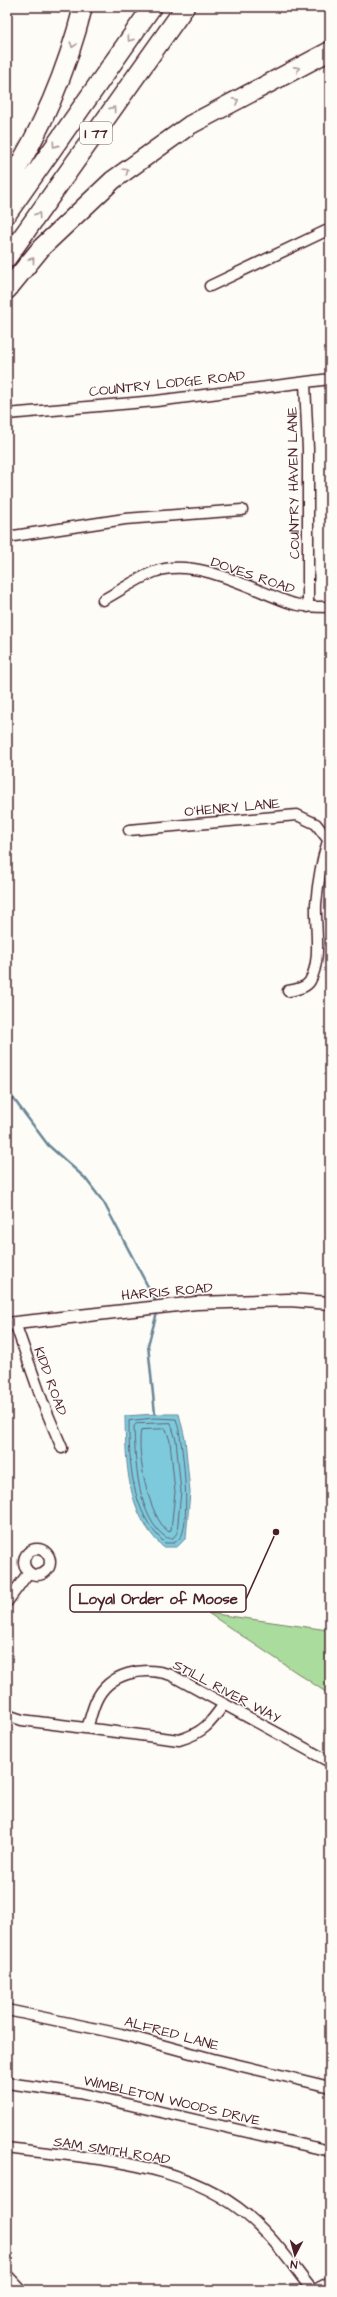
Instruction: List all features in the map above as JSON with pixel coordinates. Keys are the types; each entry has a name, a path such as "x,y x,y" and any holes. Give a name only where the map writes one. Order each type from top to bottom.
{"highway":[{"path":"7,185 28,152 50,106 67,64 83,7"},
{"name":"I 77","path":"7,214 152,7"},
{"name":"I 77","path":"7,258 185,7"},
{"path":"7,290 42,247 113,180 190,125 330,51"}],"street":[{"path":"210,286 330,229"},
{"name":"COUNTRY LODGE ROAD","path":"7,414 156,401 330,379"},
{"name":"COUNTRY HAVEN LANE","path":"304,382 308,449 308,606"},
{"path":"7,537 125,519 242,510"},
{"name":"DOVES ROAD","path":"103,600 155,572 180,568 217,575 253,587 288,602 308,606 330,607"},
{"name":"O'HENRY LANE","path":"128,830 296,815 316,824 329,841"},
{"path":"288,991 300,988 309,982 315,966 317,898 320,866 329,841"},
{"name":"HARRIS ROAD","path":"11,1323 196,1302 289,1300 330,1303"},
{"name":"KIDD ROAD","path":"11,1323 62,1448"},
{"path":"7,1602 29,1572"},
{"name":"STILL RIVER WAY","path":"87,1728 96,1701 104,1689 120,1677 135,1671 156,1670 171,1675 330,1762"},
{"path":"7,1715 22,1720 180,1740 196,1735 210,1724 224,1704"},
{"name":"ALFRED LANE","path":"7,2010 121,2034 213,2059 330,2086"},
{"name":"WIMBLETON WOODS DRIVE","path":"7,2083 79,2093 330,2151"},
{"name":"SAM SMITH ROAD","path":"7,2148 143,2166 173,2174 202,2185 228,2201 264,2230 313,2290"},
{"path":"7,2275 20,2290"},
{"path":"313,2290 330,2282"}],"green space":[{"path":"208,1613 328,1630 330,1632 330,1695"}],"water":[{"path":"179,1414 185,1439 190,1492 186,1538 177,1547 163,1547 151,1533 142,1519 130,1486 126,1452 125,1416"}],"waterway":[{"path":"7,1090 48,1145 85,1178 104,1203 155,1300"},
{"path":"155,1414 148,1345 157,1313"}],"place":[{"name":"Loyal Order of Moose","path":"276,1532"}]}
